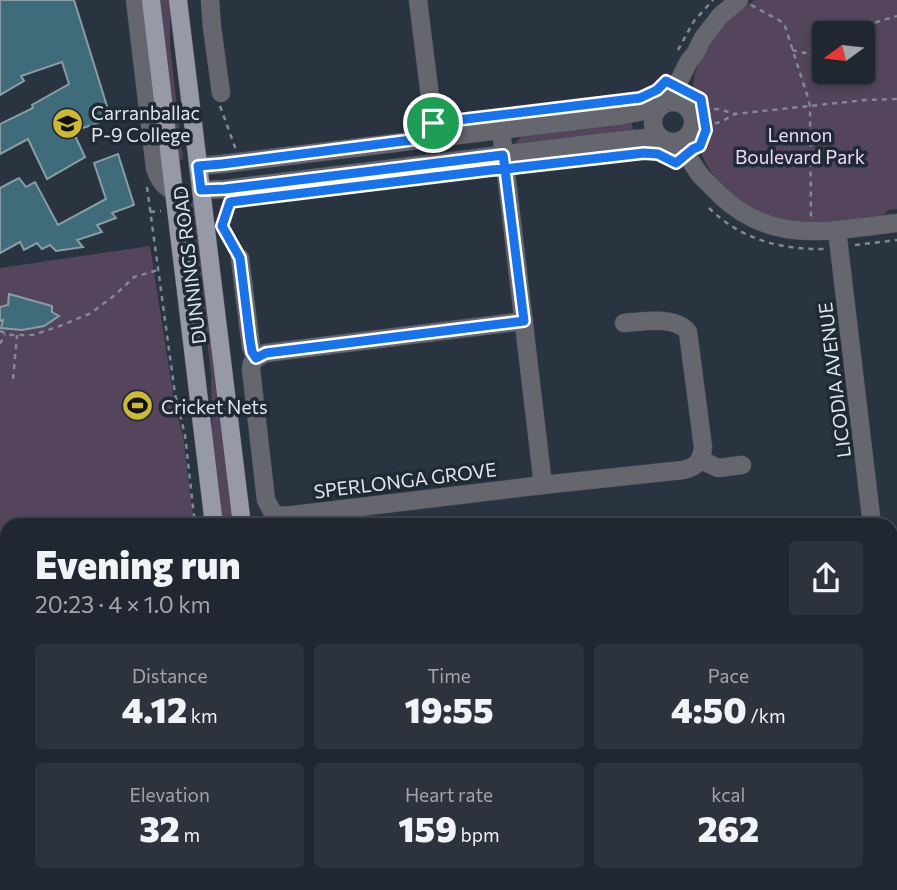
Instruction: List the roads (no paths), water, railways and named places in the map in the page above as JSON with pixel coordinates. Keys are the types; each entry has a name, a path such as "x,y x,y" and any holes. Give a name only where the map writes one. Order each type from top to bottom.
{"main road":[{"name":"DUNNINGS ROAD","path":"151,0 213,518"},
{"name":"DUNNINGS ROAD","path":"178,0 241,518"},
{"path":"172,168 198,166"},
{"path":"175,191 201,190"}],"street":[{"path":"135,0 155,168 161,181 175,191"},
{"path":"210,0 221,93"},
{"path":"418,0 435,137"},
{"path":"691,151 665,140 655,131 654,114 673,93 703,38 720,16 741,0"},
{"path":"695,54 689,93 698,119 691,151 701,176 728,202 761,222 811,241 838,239 897,223"},
{"path":"198,166 632,114 670,102 680,103 698,119"},
{"path":"201,190 646,138 682,140 698,119"},
{"path":"501,130 543,485"},
{"name":"LICODIA AVENUE","path":"838,239 871,518"},
{"path":"240,258 250,340 256,358"},
{"path":"273,518 266,500 251,369 256,358 266,353 524,321"},
{"path":"624,323 687,321 703,447 701,460 718,468 742,465"},
{"name":"SPERLONGA GROVE","path":"274,518 278,515 683,470 695,466 701,460"}],"place":[{"name":"Carranballac P-9 College","path":"68,123"},
{"name":"Cricket Nets","path":"138,406"}],"park label":[{"name":"Lennon Boulevard Park","path":"800,145"}]}
